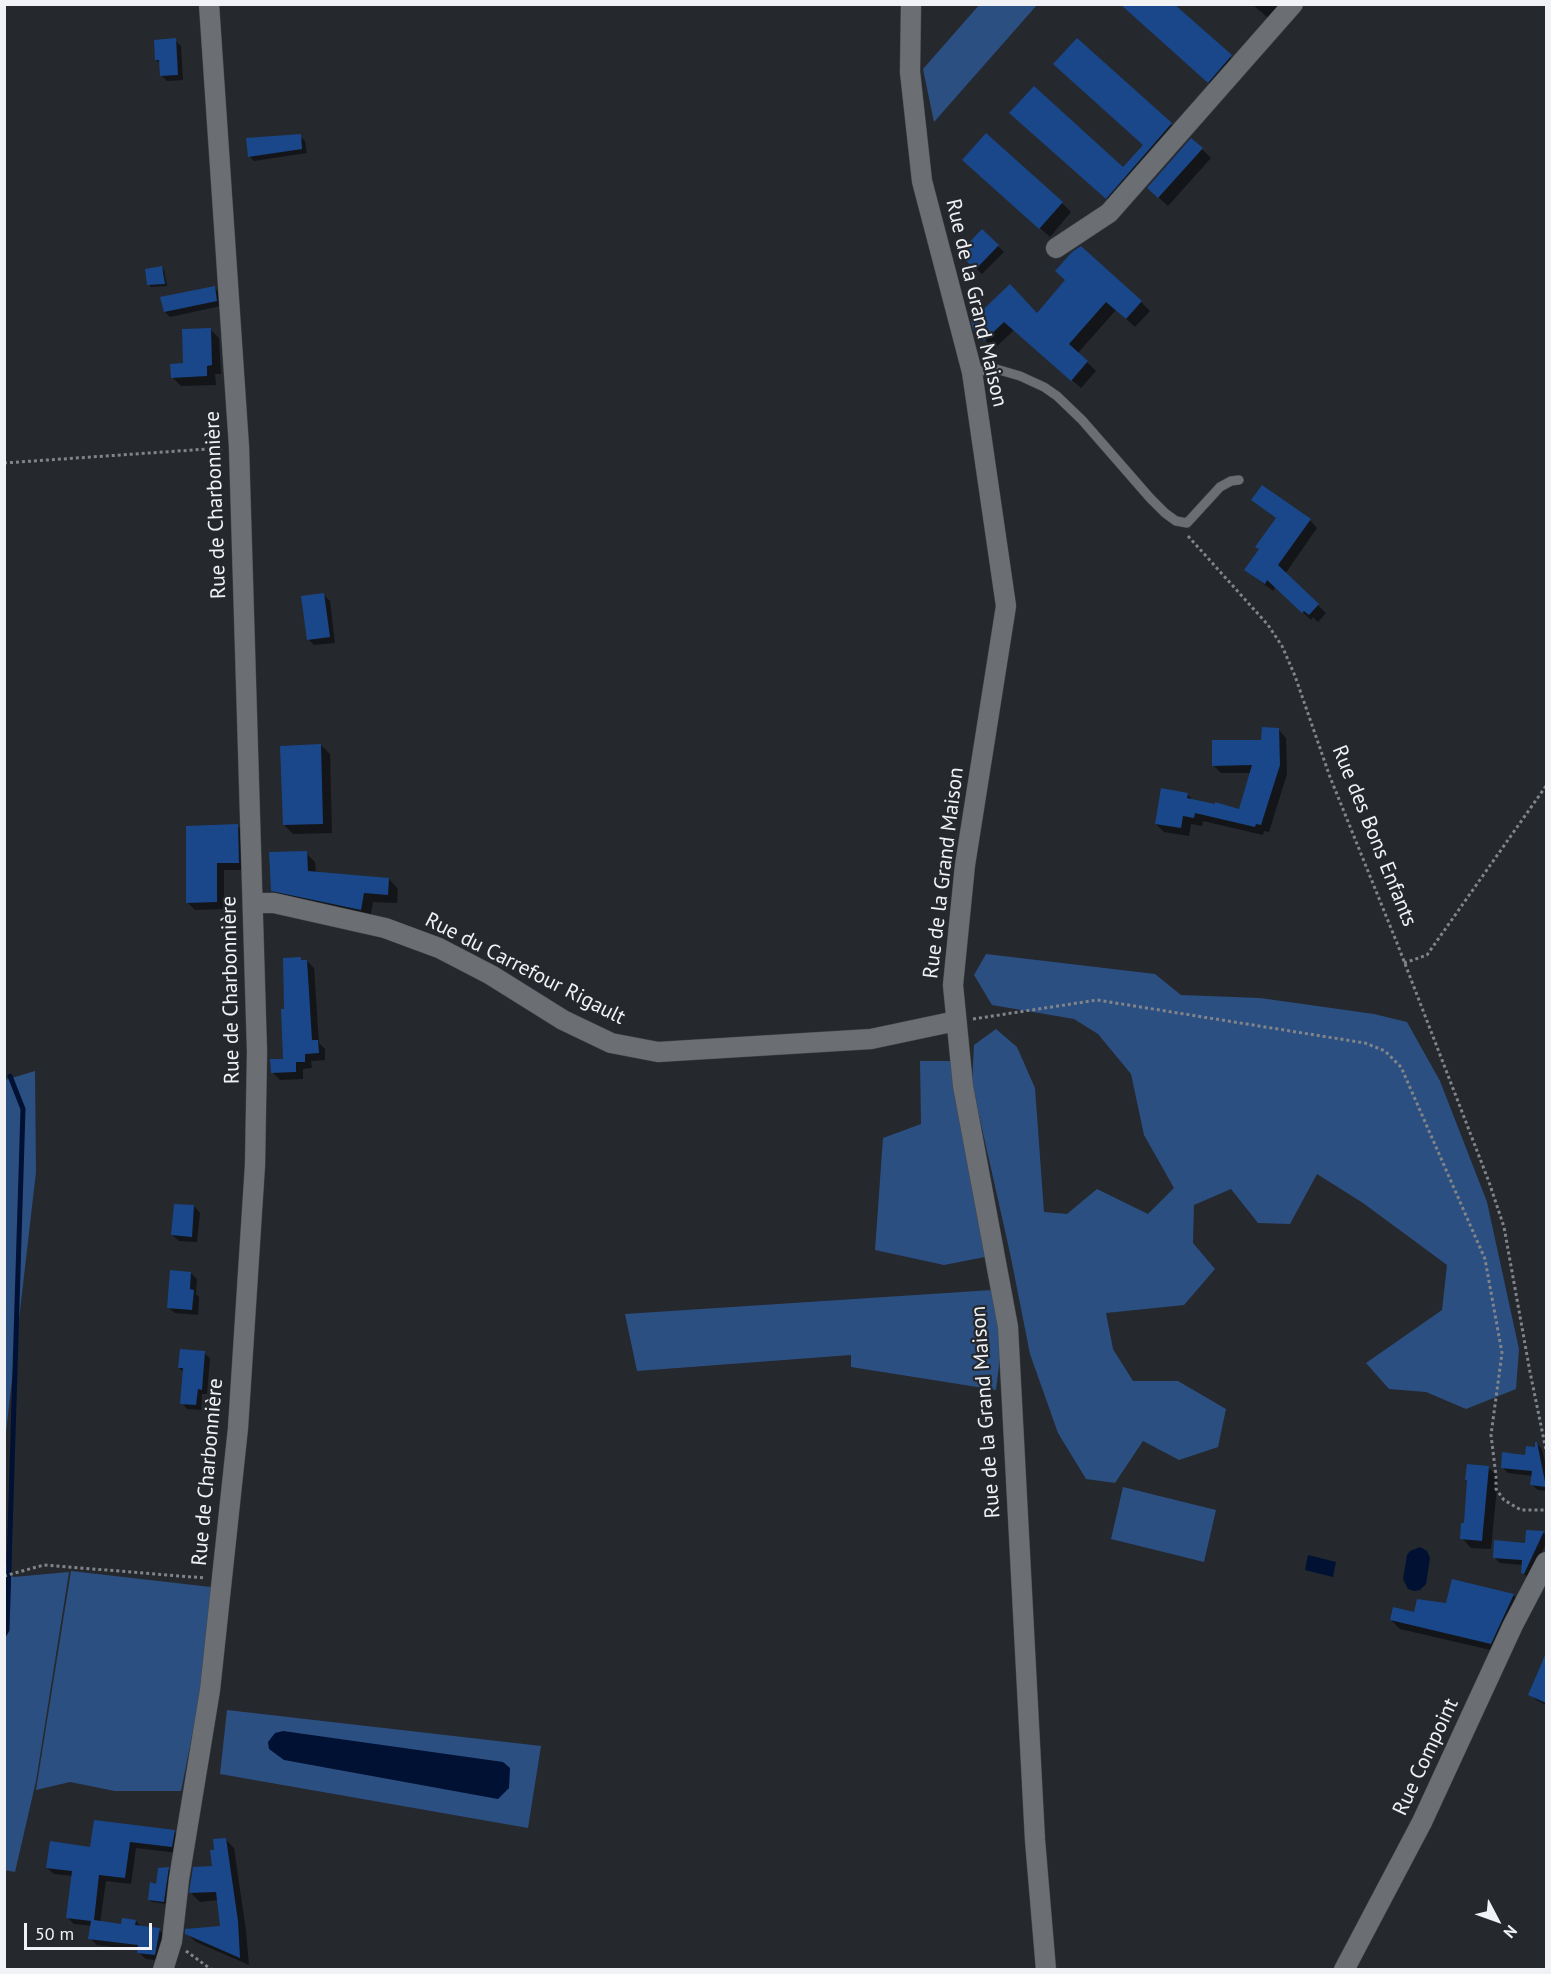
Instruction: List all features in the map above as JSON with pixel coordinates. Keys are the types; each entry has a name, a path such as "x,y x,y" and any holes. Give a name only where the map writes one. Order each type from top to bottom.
{"street":[{"name":"Rue de Charbonnière","path":"164,1970 172,1941 179,1879 210,1690 238,1428 255,1165 257,1052 239,447 209,4"},
{"name":"Rue de la Grand Maison","path":"911,4 910,72 922,181 972,372 1006,606 965,865 953,985 964,1020 963,1086 1008,1327 1035,1840 1046,1970"},
{"path":"1056,248 1109,213 1293,4"},
{"name":"Rue du Carrefour Rigault","path":"253,903 274,903 385,928 428,944 491,975 563,1020 612,1043 658,1052 871,1039 964,1020"},
{"name":"Rue Compoint","path":"1344,1970 1422,1822 1513,1625 1546,1562"}],"lane":[{"path":"972,372 996,369 1020,376 1057,396 1082,420 1150,498 1176,521 1187,523 1220,487 1239,480"}],"path":[{"path":"4,463 239,447"},
{"name":"Rue des Bons Enfants","path":"1176,521 1197,548 1268,625 1282,646 1330,777 1489,1182 1504,1227 1546,1450"},
{"path":"1404,963 1427,956 1546,786"},
{"path":"964,1020 1098,1000 1365,1043 1385,1051 1401,1067 1485,1258 1502,1353 1491,1435 1496,1490 1504,1500 1521,1510 1546,1510"},
{"path":"7,1576 44,1565 222,1580"},
{"path":"172,1941 212,1970"}],"shaded area":[{"path":"980,4 1037,5 934,122 923,69"},
{"path":"986,954 1155,974 1181,995 1260,998 1374,1014 1407,1022 1440,1081 1487,1202 1519,1349 1516,1389 1466,1409 1426,1392 1389,1389 1366,1363 1442,1310 1447,1265 1363,1203 1317,1174 1290,1224 1258,1223 1231,1189 1194,1205 1193,1243 1215,1269 1184,1305 1106,1313 1113,1349 1133,1381 1178,1381 1226,1409 1218,1447 1179,1460 1143,1441 1115,1483 1086,1479 1058,1433 1030,1354 972,1084 974,1045 996,1029 1017,1047 1035,1088 1044,1212 1067,1214 1097,1189 1148,1214 1174,1188 1144,1135 1131,1074 1098,1034 1074,1019 992,1005 974,975"},
{"path":"920,1061 952,1061 985,1257 944,1265 875,1250 883,1138 921,1124"},
{"path":"35,1071 36,1172 5,1441 5,1080"},
{"path":"992,1290 1002,1341 996,1390 851,1367 851,1355 637,1371 625,1314"},
{"path":"1123,1487 1216,1510 1204,1562 1111,1539"},
{"path":"1420,1547 1427,1551 1430,1558 1426,1584 1420,1590 1414,1591 1408,1589 1403,1579 1407,1555 1410,1551"},
{"path":"1308,1555 1336,1562 1333,1577 1305,1570"},
{"path":"4,1560 13,1577 69,1572 36,1781 15,1872 4,1870"},
{"path":"71,1571 211,1587 200,1696 181,1791 115,1791 70,1782 36,1790"},
{"path":"227,1710 541,1746 528,1828 220,1774"},
{"path":"283,1731 503,1762 510,1768 509,1788 498,1799 284,1760 269,1749 268,1742 275,1733"}],"building":[{"path":"1120,4 1174,4 1232,55 1208,83"},
{"path":"176,38 178,75 160,76 159,60 155,60 154,40"},
{"path":"1077,38 1172,123 1106,199 1009,113 1034,86 1123,167 1143,145 1053,64"},
{"path":"986,133 1063,202 1039,229 962,160"},
{"path":"301,134 302,149 248,157 246,138"},
{"path":"1191,138 1203,148 1158,198 1147,188"},
{"path":"982,229 999,245 975,270 959,253"},
{"path":"1081,246 1142,301 1126,319 1106,302 1069,344 1088,361 1071,381 1004,322 984,341 973,329 971,321 1010,284 1037,313 1065,280 1055,271 1072,252"},
{"path":"162,266 165,284 147,285 145,269"},
{"path":"215,286 217,301 164,312 160,297"},
{"path":"211,328 212,365 207,366 207,376 171,378 170,364 183,363 182,329"},
{"path":"1262,485 1311,519 1278,565 1319,604 1309,615 1304,611 1302,613 1267,580 1265,584 1244,570 1259,549 1255,547 1276,518 1251,500"},
{"path":"324,593 330,637 307,640 301,596"},
{"path":"1262,727 1279,728 1280,765 1261,825 1256,824 1255,827 1195,813 1194,818 1183,816 1181,828 1155,824 1161,788 1188,793 1187,798 1215,804 1215,802 1239,809 1252,765 1212,766 1212,740 1261,740"},
{"path":"321,744 323,824 283,825 280,746"},
{"path":"238,824 239,863 217,863 217,902 186,903 186,826"},
{"path":"307,851 308,871 389,878 388,895 364,893 361,910 271,891 269,852"},
{"path":"301,957 301,960 307,960 312,1040 318,1040 319,1053 305,1054 305,1062 296,1062 296,1072 271,1073 270,1059 283,1059 281,1009 284,1009 283,958"},
{"path":"174,1204 194,1205 192,1237 171,1235"},
{"path":"170,1270 191,1272 190,1289 194,1290 192,1310 167,1308"},
{"path":"180,1349 205,1351 202,1390 198,1389 196,1405 180,1404 183,1368 178,1368"},
{"path":"1535,1442 1537,1442 1546,1487 1530,1485 1532,1471 1501,1468 1502,1452 1525,1455 1526,1446 1535,1447"},
{"path":"1467,1464 1489,1466 1482,1541 1460,1539 1461,1523 1464,1523"},
{"path":"1526,1530 1544,1531 1524,1574 1521,1573 1522,1560 1493,1558 1494,1540 1525,1543"},
{"path":"1452,1579 1514,1594 1491,1644 1390,1620 1393,1607 1414,1612 1417,1599 1446,1603"},
{"path":"1546,1653 1546,1703 1528,1695"},
{"path":"94,1820 175,1830 172,1847 130,1842 125,1878 99,1875 94,1920 121,1924 122,1918 136,1920 135,1925 160,1928 155,1955 137,1953 138,1945 88,1939 91,1921 66,1918 72,1871 46,1868 50,1841 90,1847"},
{"path":"226,1838 238,1921 240,1958 185,1934 185,1929 220,1926 216,1892 189,1893 193,1867 212,1866 210,1850 214,1850 213,1839"},
{"path":"169,1867 164,1902 148,1900 150,1882 156,1884 158,1868"}],"waterway":[{"path":"4,1635 7,1630 23,1109 10,1076"}]}
